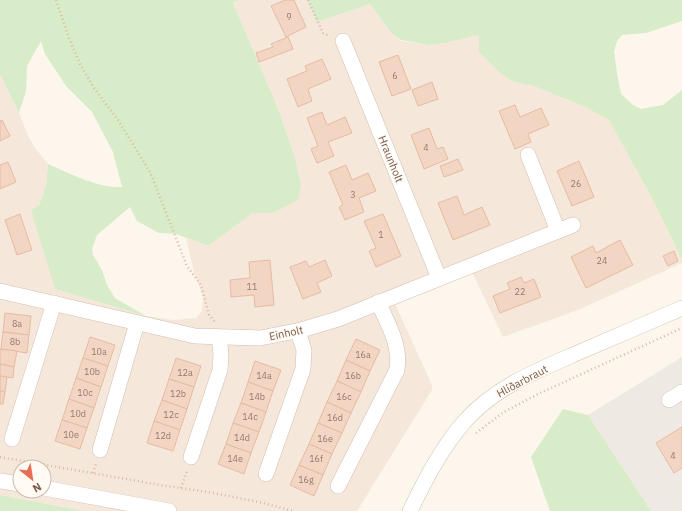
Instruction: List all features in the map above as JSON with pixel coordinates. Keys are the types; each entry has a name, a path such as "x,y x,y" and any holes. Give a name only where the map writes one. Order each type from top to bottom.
{"street":[{"name":"Hraunholt","path":"343,41 439,278"},
{"path":"528,155 558,231"},
{"name":"Einholt","path":"0,290 195,336 260,338 298,330 338,319 572,225"},
{"path":"338,486 397,370 398,360 396,342 378,302"},
{"path":"12,439 54,303"},
{"name":"Hlíðarbraut","path":"410,511 419,492 446,446 466,420 491,397 526,376 682,308"},
{"path":"100,450 137,323"},
{"path":"266,474 303,369 304,350 298,330"},
{"path":"192,457 220,370 223,337"},
{"path":"0,481 12,483"},
{"path":"52,489 169,511"}],"path":[{"path":"56,0 80,64 94,88 118,120 150,172 187,266 201,285 210,315 223,337"},
{"path":"308,0 323,33 343,41"},
{"path":"472,436 504,412 524,401 682,328"},
{"path":"0,457 208,492 259,502 293,511"}],"shaded area":[{"path":"239,0 307,0 317,22 370,4 392,34 401,41 428,45 445,43 479,35 479,52 502,75 514,82 534,86 583,106 609,120 655,204 682,260 682,263 578,310 503,337 472,272 395,304 432,385 432,390 357,511 84,511 21,499 52,499 52,459 12,459 12,497 0,495 0,74 19,113 28,136 35,148 48,164 46,186 39,205 55,289 146,316 173,320 196,318 202,311 203,297 194,272 186,238 208,246 253,213 274,213 295,158 279,111 233,3"},
{"path":"682,357 682,511 651,511 588,415"}],"green space":[{"path":"0,0 239,0 233,3 279,111 295,158 301,186 298,200 273,213 253,213 208,246 176,234 159,233 137,221 130,207 97,235 92,249 93,255 102,270 107,285 115,298 146,316 55,289 31,210 39,205 46,186 48,164 94,183 104,186 122,187 113,152 92,112 66,86 45,54 41,41 27,66 26,91 19,113 0,74"},
{"path":"307,0 682,0 682,21 646,33 622,35 617,41 614,51 621,94 633,105 641,109 663,105 682,90 682,260 655,204 609,120 583,106 534,86 514,82 502,75 479,52 479,35 445,43 428,45 401,40 392,34 370,4 317,22"},
{"path":"563,409 588,415 651,511 550,511 531,457"},
{"path":"0,495 12,497 12,499 21,499 84,511 0,511"}],"building":[{"path":"285,0 294,0 306,27 286,37 271,6"},
{"path":"288,37 293,49 259,62 256,53 273,47 271,44"},
{"path":"398,55 411,89 392,96 379,62"},
{"path":"322,59 331,79 308,89 312,101 298,107 287,79 307,71 305,66"},
{"path":"432,82 438,99 418,106 412,90"},
{"path":"515,105 520,117 541,108 549,125 528,134 531,142 515,149 499,111"},
{"path":"322,112 327,125 345,117 352,133 328,142 334,156 317,163 311,149 318,146 307,118"},
{"path":"2,120 10,136 0,141 0,121"},
{"path":"429,128 437,149 443,147 448,159 424,169 411,135"},
{"path":"458,159 463,170 444,177 440,166"},
{"path":"579,161 594,197 572,206 557,171"},
{"path":"8,162 16,182 0,189 0,165"},
{"path":"346,165 352,180 368,173 376,191 359,198 364,212 345,220 339,207 343,205 329,172"},
{"path":"457,196 464,215 482,207 490,225 453,240 438,203"},
{"path":"20,214 32,250 17,255 5,220"},
{"path":"383,214 401,256 376,267 369,251 376,248 364,221"},
{"path":"620,240 633,265 586,288 571,257 593,246 596,253"},
{"path":"674,251 678,261 668,266 663,256"},
{"path":"270,260 274,305 255,307 254,295 231,297 230,280 250,278 249,262"},
{"path":"325,260 332,276 317,283 321,292 303,299 290,267 306,261 309,267"},
{"path":"521,277 524,283 534,279 541,297 500,313 493,296 510,289 507,283"},
{"path":"5,313 31,316 29,335 3,332"},
{"path":"3,332 29,335 27,353 1,349"},
{"path":"90,337 115,345 108,366 83,358"},
{"path":"356,339 380,350 370,371 346,360"},
{"path":"0,349 17,351 14,367 0,364"},
{"path":"83,358 108,366 101,387 76,378"},
{"path":"176,358 201,366 194,387 169,379"},
{"path":"346,360 370,371 361,392 337,381"},
{"path":"255,361 281,370 273,391 248,382"},
{"path":"0,364 14,367 13,378 0,376"},
{"path":"0,376 7,377 5,392 0,391"},
{"path":"76,378 101,387 94,408 69,399"},
{"path":"169,379 194,387 187,409 162,400"},
{"path":"337,381 361,392 351,413 327,402"},
{"path":"248,382 273,391 266,412 241,403"},
{"path":"0,391 5,392 3,404 0,404"},
{"path":"69,399 94,408 87,428 62,420"},
{"path":"162,400 187,409 180,430 154,421"},
{"path":"327,402 351,413 342,433 318,423"},
{"path":"241,403 266,412 259,432 233,423"},
{"path":"62,420 87,428 80,449 55,441"},
{"path":"154,421 180,430 173,451 147,443"},
{"path":"233,423 259,432 251,453 226,444"},
{"path":"318,423 342,433 332,454 309,444"},
{"path":"682,427 682,468 674,473 656,443"},
{"path":"226,444 251,453 244,474 218,464"},
{"path":"309,444 332,454 323,475 299,465"},
{"path":"299,465 323,475 314,496 290,485"}]}
